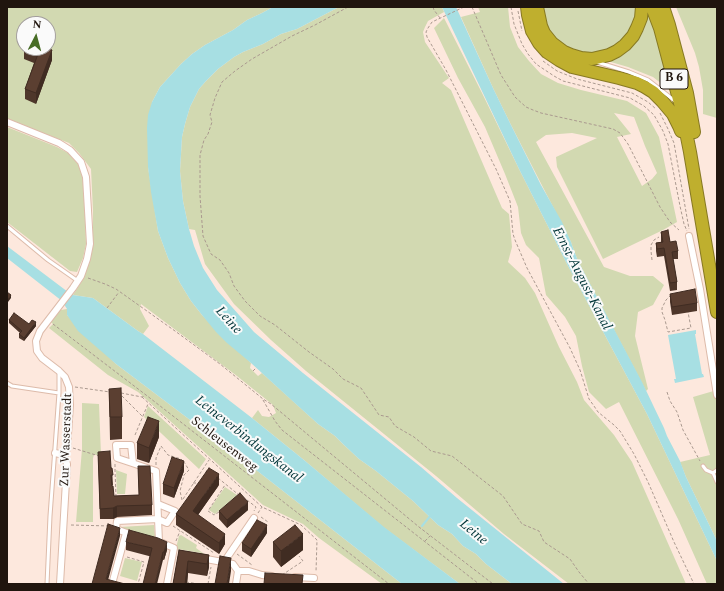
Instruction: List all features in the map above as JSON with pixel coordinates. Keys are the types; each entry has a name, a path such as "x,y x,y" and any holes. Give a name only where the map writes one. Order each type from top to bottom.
{"highway":[{"path":"527,7 530,23 535,37 548,52 559,60 577,68 637,83 653,92 662,100 673,114 690,152"},
{"path":"537,7 541,26 544,33 552,43 564,52 571,55 592,59 609,55 625,45 638,28 642,7"},
{"name":"B 6","path":"652,7 660,28 681,107 717,312"},
{"name":"B 6","path":"663,7 687,93 717,270"}],"street":[{"path":"7,122 59,143 70,150 81,162 86,177 90,244 87,259 79,279 40,331 36,341 37,351 42,358 59,371"},
{"path":"689,236 700,289 717,395"},
{"name":"Zur Wasserstadt","path":"59,371 65,377 69,387 70,404 68,446 64,455 67,464 60,584"},
{"path":"132,463 131,445 116,445 116,458 156,471 158,504 156,541 175,552 166,584"},
{"path":"55,453 64,455"},
{"path":"139,537 116,529 117,521 158,519 167,523 175,511 158,504"},
{"path":"224,562 255,518"},
{"path":"112,584 126,533"},
{"path":"192,557 213,557 233,564 238,571 236,584"},
{"path":"238,571 249,571 262,575 314,578"}],"lane":[{"path":"592,59 648,80 681,107"},
{"path":"7,226 48,260 79,279"},
{"path":"47,584 59,393 59,371"},
{"path":"7,383 12,386 59,393"},
{"path":"703,466 706,470 713,473 717,482"},
{"path":"713,473 717,470"}],"path":[{"path":"348,7 252,59 222,82 211,109 210,115 212,122 208,134 204,140 200,155 200,196 203,236 211,254 220,260 230,273 234,286 245,302 260,316 275,325 333,369 343,379 361,388 379,415 389,416 395,426 414,437 431,451 452,456 502,496 522,524 539,531 544,542 570,559 590,584"},
{"path":"433,7 440,18"},
{"path":"464,7 432,22 426,32 427,37 452,80 507,194 510,205 513,234 518,249 570,348 580,370 589,399 594,406 620,431 634,454 694,584"},
{"path":"472,7 501,75 515,97 526,107 537,112 613,129 620,133 628,144 660,207 670,222 679,230"},
{"path":"511,7 514,24 522,44 536,64 563,81 630,98 644,106 654,115 668,144 684,224 689,236"},
{"path":"517,7 522,31"},
{"path":"540,59 556,71 577,79 632,93 648,102 659,112 674,143 688,218 689,236"},
{"path":"652,260 651,245 654,240 659,237"},
{"path":"79,279 94,280 120,292 220,364 271,404 430,536 493,584"},
{"path":"107,308 120,292"},
{"path":"675,293 670,295 662,308 668,332 691,328 688,312"},
{"name":"Schleusenweg","path":"48,320 389,584"},
{"path":"253,371 256,368"},
{"path":"69,387 111,392"},
{"path":"666,392 677,412 683,430 703,466"},
{"path":"142,416 118,393 142,397 262,508 301,525 317,540 316,576 314,578"},
{"path":"142,397 146,395"},
{"path":"263,399 282,430 479,584"},
{"path":"135,435 148,403"},
{"path":"68,446 101,456"},
{"path":"156,471 156,458 161,446 168,455 181,458 189,470 184,475 180,491 182,500 209,459"},
{"path":"116,458 116,500"},
{"path":"203,476 207,470"},
{"path":"213,475 239,494"},
{"path":"193,483 199,483"},
{"path":"219,511 214,515 208,511 225,484"},
{"path":"245,499 256,507 250,516 268,522"},
{"path":"167,523 180,530 213,557 208,584"},
{"path":"63,525 116,526"},
{"path":"175,552 180,530"},
{"path":"424,541 430,536"},
{"path":"232,550 253,565"},
{"path":"120,555 144,562 138,584"},
{"path":"284,576 303,561 299,556"},
{"path":"183,581 199,584"}],"green space":[{"path":"7,7 273,7 247,20 192,54 160,87 152,102 148,167 158,231 168,258 180,283 191,301 202,315 251,363 250,368 258,376 262,373 318,424 335,436 359,459 413,501 438,525 452,534 463,546 476,554 486,564 512,584 460,584 383,527 252,418 258,410 262,416 269,417 276,413 273,405 141,304 140,309 149,326 143,334 93,298 73,295 82,281 90,260 93,234 93,211 91,169 69,143 7,119"},
{"path":"339,7 442,7 444,12 428,21 425,27 423,32 425,42 449,78 442,83 451,90 502,208 509,214 512,247 508,262 525,278 535,293 584,400 614,435 632,462 686,584 569,584 504,534 436,476 306,371 234,304 205,264 195,230 189,229 183,201 180,171 182,137 185,124 190,107 199,89 218,69 234,57 281,34 297,29"},
{"path":"478,7 508,7 510,27 518,47 541,74 558,83 627,101 646,113 659,137 677,222 603,259 557,167 556,157 597,138 572,133 546,135 536,142 604,267 630,276 653,276 664,285 653,305 638,312 635,336 648,389 646,391 578,261 571,242 510,123 461,17 480,12","holes":["614,113 634,117 657,173 652,179 642,186 617,137 631,134"]},
{"path":"542,7 637,7 636,19 632,30 613,48 597,54 585,54 573,51 561,44 546,25"},
{"path":"648,7 672,92 653,77 628,67 604,60 619,56"},
{"path":"676,7 717,7 717,118 703,114 703,90 699,67 695,53"},
{"path":"444,18 568,266 647,414 717,561 717,584 707,584 678,519 619,402 606,409 589,392 576,336 565,317 546,295 539,258 526,245 521,233 518,207 505,174 485,127 458,78 434,28"},
{"path":"7,127 57,147 68,153 78,164 83,175 86,244 83,258 77,272 70,271 7,222"},
{"path":"67,309 67,315 116,364 251,466 402,584 382,584 319,538 303,524 263,505 138,392 108,375 49,328 53,324 48,320 55,311"},
{"path":"717,390 717,541 680,462 710,455 693,397"},
{"path":"82,403 99,404 101,455 94,455 93,458 93,522 76,522 82,449"},
{"path":"148,406 206,459 199,469 144,417"},
{"path":"116,470 127,474 125,494 117,494"},
{"path":"225,487 237,495 215,514 209,510"},
{"path":"154,525 155,536 153,539 120,528 120,527"},
{"path":"181,535 197,545 196,548 207,556 201,555 201,553 178,549 178,551 176,548 179,536"},
{"path":"125,558 142,562 137,581 120,576"}],"water":[{"name":"Leine","path":"273,7 339,7 297,29 281,34 234,57 218,69 199,89 190,107 185,124 182,137 180,171 183,201 189,229 203,268 217,290 254,332 564,584 512,584 486,564 476,554 463,546 452,534 438,525 413,501 359,459 335,436 318,424 227,343 191,301 180,283 168,258 158,231 151,192 148,167 147,128 148,115 152,102 160,87 192,54 247,20"},
{"name":"Ernst-August-Kanal","path":"442,7 456,7 510,123 541,185 562,222 578,261 642,382 680,461 686,477 717,541 717,561 647,414 568,266 519,169"},
{"name":"Leineverbindungskanal","path":"7,246 68,292 73,295 93,298 143,334 252,418 384,527 460,584 402,584 251,466 116,364 78,331 67,315 67,309 62,301 7,258"},
{"path":"696,330 695,334 702,374 704,377 675,383 674,379 676,379 668,335"}],"building":[{"path":"37,56 50,56 36,93 25,89"},
{"path":"668,230 670,242 676,241 678,251 672,252 677,282 670,283 664,248 657,249 656,243 663,242 661,232"},
{"path":"695,289 697,303 672,307 670,294"},
{"path":"7,292 11,295 8,299 7,298"},
{"path":"14,313 29,324 32,320 36,322 24,338 19,334 22,331 9,320"},
{"path":"121,388 122,417 110,417 109,389"},
{"path":"148,417 159,421 149,448 137,443"},
{"path":"110,451 114,496 139,495 138,466 150,466 152,505 117,506 113,508 100,509 98,452"},
{"path":"172,457 184,461 174,488 163,484"},
{"path":"209,468 219,474 193,511 225,534 219,543 176,514"},
{"path":"240,493 248,502 227,520 219,511"},
{"path":"257,520 267,525 251,549 242,543"},
{"path":"108,524 120,528 106,579 125,584 92,584"},
{"path":"295,525 303,534 281,551 273,542"},
{"path":"129,530 167,542 155,584 143,584 152,548 126,542"},
{"path":"179,550 209,555 207,564 188,561 185,584 173,584"},
{"path":"220,556 231,558 227,584 215,584"},
{"path":"265,573 303,575 302,584 264,584"}],"waterway":[{"path":"422,526 431,515"}]}
